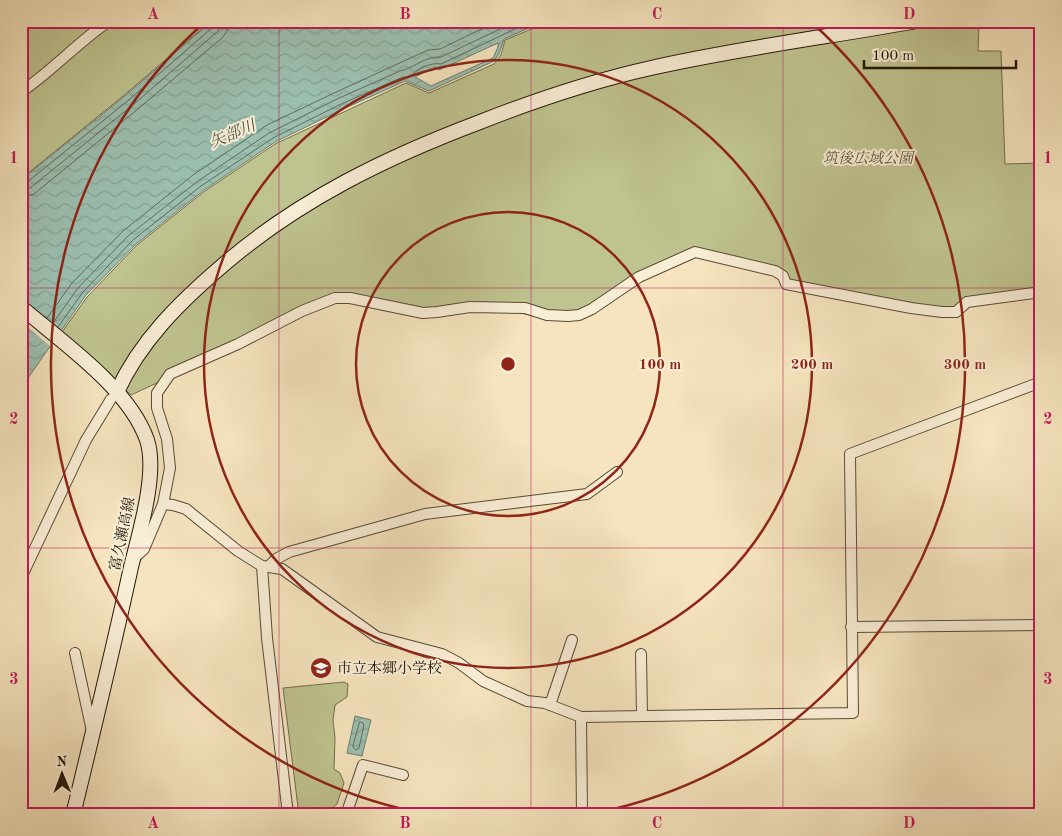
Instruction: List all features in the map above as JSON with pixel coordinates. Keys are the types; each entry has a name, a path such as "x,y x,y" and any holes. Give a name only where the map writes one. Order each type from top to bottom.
{"street":[{"path":"21,92 34,84 109,21"},
{"path":"21,578 86,440 112,391 143,347 165,320 198,286 252,240 316,198 401,154 510,110 578,87 650,68 713,55 917,21"},
{"path":"134,558 144,549 162,504 170,468 167,439 157,408 157,394 170,374 335,298 367,301 423,313 470,307 525,308 547,315 579,315 592,309 639,277 695,252 775,271 783,276 786,284 804,289 942,312 956,312 967,302 1041,292"},
{"name":"富久瀬高線","path":"21,307 127,403 148,442 149,485 134,558 73,815"},
{"path":"162,504 186,509 238,552 265,566 282,569 377,637 442,654 459,663 483,681 528,701 550,705 581,717 853,713 850,454 1041,382"},
{"path":"265,566 289,552 425,514 587,494 617,472"},
{"path":"265,566 267,638 286,806 289,815"},
{"path":"851,627 1041,625"},
{"path":"550,705 572,640"},
{"path":"75,653 93,732"},
{"path":"641,654 642,716"},
{"path":"581,717 582,815"},
{"path":"344,815 348,809 363,764 403,775"}],"green space":[{"path":"21,21 211,21 21,179"},
{"name":"筑後広域公園","path":"551,21 620,21 634,24 646,21 657,23 665,21 954,21 954,26 979,26 978,51 1001,51 1005,164 1041,163 1041,288 957,308 912,306 791,283 783,272 701,250 602,298 574,314 552,313 533,316 517,312 473,310 429,317 357,300 331,302 131,395 62,332 87,297 137,245 205,191 275,144 406,83 429,93 494,64 501,55 505,40"},
{"path":"344,682 348,684 347,697 335,705 333,720 335,738 334,769 340,773 344,783 337,804 323,815 299,815 283,688"}],"water":[{"name":"矢部川","path":"212,21 545,21 504,39 499,54 494,61 429,91 405,81 275,142 204,190 136,244 86,295 21,388 21,180 126,95","holes":["498,43 493,58 431,86 415,77 435,67 439,70"]},
{"path":"355,716 371,720 362,756 347,753"}],"pier":[{"path":"21,316 54,345 52,348 21,321"}],"place":[{"name":"市立本郷小学校","path":"321,668"}]}
